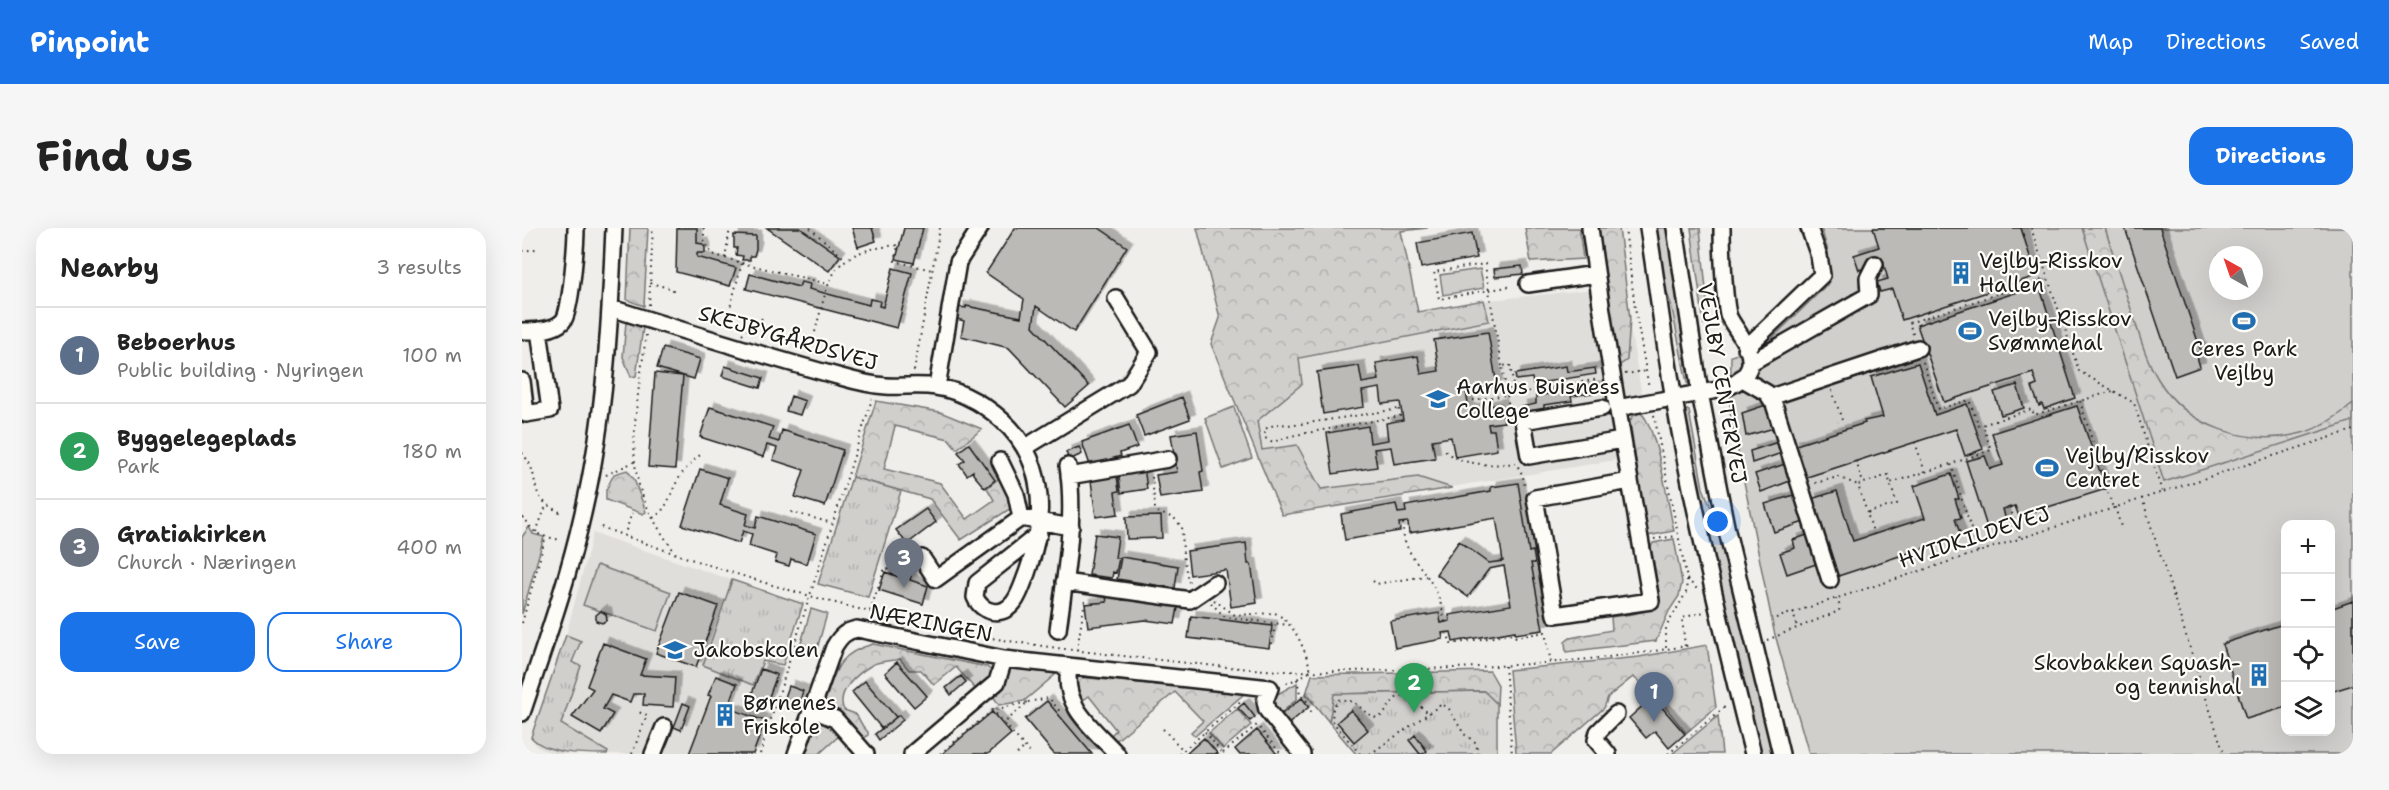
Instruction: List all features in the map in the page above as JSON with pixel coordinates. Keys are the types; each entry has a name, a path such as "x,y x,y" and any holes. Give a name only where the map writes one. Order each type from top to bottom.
{"street":[{"path":"522,331 557,326 564,320 569,308 576,228"},
{"path":"522,712 557,609 584,512 603,401 611,308 614,228"},
{"path":"937,387 958,262 980,228"},
{"path":"1590,228 1610,408 1622,440 1630,482 1641,541 1651,601 1555,615 1535,498 1630,482"},
{"path":"1648,228 1674,398 1697,514 1753,754"},
{"name":"VEJLBY CENTERVEJ","path":"1675,228 1700,393 1727,531 1781,754"},
{"path":"1722,228 1728,315 1746,348 1750,363"},
{"path":"1746,348 1822,274 1819,256 1809,228"},
{"path":"1622,440 1529,456 1523,421 1724,389 1741,378 1750,363 1869,295 1868,278 1875,264"},
{"path":"1528,284 1596,274"},
{"path":"1026,447 1129,384 1149,352 1116,298"},
{"name":"SKEJBYGÅRDSVEJ","path":"611,308 844,378 885,386 937,387 980,403 1010,428 1026,447 1035,471 1039,493 1040,528 1030,564 1015,601 1003,611 993,612 981,607 974,592 980,578 1040,528"},
{"path":"522,381 526,414 550,410 539,330"},
{"path":"1830,580 1771,398 1918,348"},
{"name":"VEJLBY CENTERVEJ","path":"1741,378 1771,398"},
{"path":"1058,630 1071,527 1072,494 1068,471 1168,459"},
{"path":"1000,461 1016,494 1020,518"},
{"path":"1020,518 1040,528 1071,527"},
{"path":"922,558 936,579 1020,518"},
{"path":"1064,582 1190,600 1212,590"},
{"name":"NÆRINGEN","path":"796,754 834,647 839,637 849,630 857,629 1004,659 1069,668 1270,688"},
{"path":"912,754 997,682 1004,659"},
{"path":"1069,668 1066,681 1072,703 1117,754"},
{"path":"1270,688 1264,701 1267,710 1302,754"},
{"path":"812,709 835,719 867,754"},
{"path":"1608,754 1596,740 1598,732 1616,714"},
{"path":"653,754 664,727"}],"path":[{"path":"653,228 648,320 634,445 637,478 646,505 677,555"},
{"path":"704,228 704,240 712,254 828,284"},
{"path":"725,258 730,228"},
{"path":"810,228 845,259"},
{"path":"911,386 940,228"},
{"path":"1625,228 1646,371 1687,586 1682,600 1666,627 1666,650"},
{"path":"2031,228 2079,371 2134,403 2162,492"},
{"path":"815,332 828,284 845,259 855,253 897,245 895,261 933,270"},
{"path":"522,251 536,249"},
{"path":"730,308 742,263"},
{"path":"1507,394 1489,291 1485,264 1434,272 1439,299 1489,291 1528,284"},
{"path":"2046,278 1909,322 1938,409 1969,400 1979,426 2032,409 2034,415 2113,392"},
{"path":"650,283 674,288 673,293"},
{"path":"748,329 764,317"},
{"path":"1502,366 1510,365 1513,383 1507,394"},
{"path":"1593,380 1646,371"},
{"path":"1828,377 1842,420 1838,422"},
{"path":"1473,400 1507,394"},
{"path":"760,754 873,397"},
{"path":"2080,401 2122,530"},
{"path":"1399,409 1400,416 1290,436 1273,442 1265,438 1265,429 1276,424 1294,425 1399,409"},
{"path":"1890,483 1991,450 1983,425"},
{"name":"HVIDKILDEVEJ","path":"1776,618 2353,430"},
{"path":"1915,442 1925,472"},
{"path":"1445,451 1453,459 1498,465 1516,463 1522,476 1526,499"},
{"path":"522,453 531,467 539,500 562,513"},
{"path":"653,518 660,514 667,505 681,476 702,453"},
{"path":"609,475 636,461"},
{"path":"1856,461 1863,483"},
{"path":"1951,464 1978,552"},
{"path":"1801,488 1834,477 1858,485 1887,475 1897,504 1867,513"},
{"path":"1858,485 1874,535"},
{"path":"2142,498 2224,754"},
{"path":"536,533 546,506"},
{"path":"2010,507 2020,538"},
{"path":"791,512 832,523"},
{"path":"624,536 632,513"},
{"path":"522,517 528,521 536,533 575,544"},
{"path":"1403,523 1402,534 1407,548 1438,596 1445,622"},
{"path":"601,527 677,555 809,596 870,611 980,636 1077,651 1193,664 1311,670 1399,670 1505,666 1551,663 1691,645"},
{"path":"522,623 546,536"},
{"path":"1641,541 1677,536"},
{"path":"870,611 885,568 900,574 922,558"},
{"path":"1373,581 1376,584 1426,576"},
{"path":"1069,668 1077,651 1087,585"},
{"path":"1212,590 1209,601 1225,617 1289,625"},
{"path":"1753,646 1839,610 1840,606 1836,598"},
{"path":"1685,646 1682,618 1705,612"},
{"path":"1793,612 1798,627"},
{"path":"1272,644 1275,623"},
{"path":"1447,632 1451,644 1512,634 1516,637 1545,632 1551,663"},
{"path":"1505,666 1512,754"},
{"path":"1270,688 1297,679 1311,670"},
{"path":"1297,679 1300,694 1310,704 1311,712"},
{"path":"1360,754 1332,721 1333,709 1337,700 1355,702 1377,718 1383,715 1392,700 1404,694 1415,699 1428,712"},
{"path":"1668,754 1738,696"},
{"path":"940,754 993,710 1049,698 1064,716"},
{"path":"1179,754 1245,698"},
{"path":"1004,723 1028,702"},
{"path":"1370,754 1438,705 1446,706 1464,734 1475,742 1479,754"},
{"path":"993,710 1031,754"},
{"path":"632,754 647,715 638,712"},
{"path":"1205,732 1223,754 1257,725 1281,754"},
{"path":"1163,729 1183,750"},
{"path":"1017,754 1025,747"}],"shaded area":[{"name":"Aarhus Buisness College","path":"1623,286 1652,454 1282,515 1211,344 1481,301"},
{"name":"Jakobskolen","path":"593,533 803,604 754,754 556,754 537,747 531,737 566,635"}],"green space":[{"path":"630,228 648,228 644,306 627,300"},
{"path":"1197,228 1428,228 1401,231 1418,312 1484,300 1489,321 1299,358 1302,384 1257,421 1262,450 1297,445 1321,489 1418,477 1452,488 1282,515 1211,344 1220,318"},
{"path":"1525,228 1579,228 1583,259 1531,262"},
{"path":"1599,228 1619,228 1630,319 1627,360 1620,365 1618,362"},
{"path":"1655,228 1667,228 1689,384 1671,304 1662,280"},
{"path":"1691,228 1700,228 1708,310 1704,325"},
{"name":"Vejlby/Risskov Centret","path":"1821,228 2353,228 2353,754 1809,754 1774,631 1730,412 1731,356 1765,345 1829,283 1828,251"},
{"path":"2082,228 2105,228 2150,364 2170,396 2185,410 2221,430 2261,437 2282,437 2309,431 2329,421 2353,404 2353,421 2164,482"},
{"path":"1480,269 1484,288 1443,295 1440,275"},
{"path":"626,322 643,328 636,376 631,377 623,357"},
{"path":"876,401 940,412 982,429 957,449 949,439 895,426 884,469 940,483 967,519 994,500 987,488 1004,474 1016,505 961,540 930,499 852,477"},
{"path":"1234,407 1252,458 1223,469 1205,418"},
{"path":"1687,410 1703,488 1717,522 1773,754 1761,754 1753,725 1698,484 1684,413"},
{"path":"1640,413 1646,419 1656,448 1674,531 1647,536 1630,421 1633,416"},
{"path":"627,470 634,479 646,512 643,514 606,500 606,490 614,474"},
{"path":"852,477 901,491 868,597 818,584"},
{"path":"529,527 533,534 544,537 522,614 522,537"},
{"path":"1674,539 1682,582 1679,596 1669,611 1656,641 1566,652 1565,642 1570,638 1612,630 1611,617 1639,613 1657,604 1660,598 1651,547 1653,543"},
{"path":"597,565 671,592 657,631 583,605"},
{"path":"732,580 803,604 783,665 763,661 753,685 703,665"},
{"path":"811,609 827,614 817,649 801,643"},
{"path":"566,635 581,641 572,662 581,666 561,724 608,752 607,754 555,750 538,743 531,737"},
{"path":"873,644 987,667 993,672 978,692 956,667 934,685 921,670 909,670 900,659 872,665 849,684 842,703 844,710 857,716 868,732 868,735 861,741 824,704 839,665 851,653"},
{"path":"1707,645 1716,707 1686,733 1655,694 1633,677 1608,697 1604,708 1551,754 1517,754 1509,670 1639,657"},
{"path":"1008,667 1056,674 1024,701 999,705 993,696"},
{"path":"1490,671 1498,685 1497,704 1483,691 1335,694 1329,722 1306,694 1312,675"},
{"path":"1077,677 1245,693 1195,736 1191,732 1203,721 1175,692 1113,743 1108,738 1116,730 1089,696 1079,703 1071,683"},
{"path":"1297,683 1297,699 1277,717 1272,704 1274,696"},
{"path":"1484,691 1497,704 1497,754 1356,754 1329,722 1334,694"},
{"path":"1237,709 1251,725 1223,749 1209,733"},
{"path":"1718,716 1722,754 1672,754"},
{"path":"817,719 827,723 841,734 819,754 806,754"}],"building":[{"path":"677,228 697,228 697,243 703,244 705,253 697,253 697,257 736,268 730,286 676,272"},
{"path":"767,228 800,228 840,256 829,271"},
{"path":"852,228 872,228 876,241 858,247"},
{"path":"904,228 923,228 914,263 896,259"},
{"path":"1015,228 1099,228 1127,247 1074,332 1036,306 1033,326 1089,386 1065,407 1009,348 961,336 964,321 957,319 959,307 966,308 966,306 1021,317 1024,299 986,273"},
{"name":"Vejlby-Risskov Hallen","path":"1873,228 2021,228 2036,276 1902,320 1892,289 1880,292 1877,282 1888,279 1883,262 1859,270 1854,255 1879,247"},
{"path":"2125,228 2160,228 2201,351 2196,353 2200,367 2175,376"},
{"path":"1472,233 1477,258 1421,268 1417,243"},
{"path":"734,235 756,236 756,249 754,256 750,256 750,260 742,260 743,256 736,255"},
{"path":"1522,266 1523,274 1495,277 1494,269"},
{"path":"893,268 912,273 897,328 746,289 750,274 799,287 801,282 810,284 809,289 869,305 870,299 880,301 879,306 883,307"},
{"path":"2039,285 2075,398 2044,409 2042,404 2039,406 2032,387 2037,385 2033,373 1944,402 1917,325"},
{"path":"1488,332 1497,386 1466,391 1469,410 1501,404 1504,422 1488,424 1489,430 1494,430 1497,450 1455,457 1451,437 1432,440 1435,458 1394,464 1391,447 1374,449 1377,467 1333,474 1327,433 1368,426 1370,443 1388,440 1386,423 1403,420 1400,402 1382,404 1380,388 1362,391 1364,407 1323,414 1317,372 1359,366 1362,383 1379,380 1376,363 1418,356 1421,374 1439,371 1434,340"},
{"path":"663,348 700,359 694,379 657,368"},
{"path":"1918,363 1935,415 1967,404 1983,449 1965,456 1956,429 1804,478 1793,446 1865,423 1864,421 1883,417 1871,377"},
{"path":"725,366 763,378 760,388 722,376"},
{"path":"1566,366 1567,372 1595,368 1596,374 1533,384 1532,378 1516,380 1515,374"},
{"path":"655,373 683,376 675,469 648,467"},
{"path":"2017,385 2024,408 2001,415 1994,392"},
{"path":"1598,386 1599,392 1571,396 1572,401 1544,405 1544,409 1522,412 1521,407 1536,404 1536,396"},
{"path":"791,396 805,401 800,415 786,411"},
{"path":"1182,397 1190,419 1144,436 1136,415"},
{"path":"1766,405 1774,428 1746,436 1742,413"},
{"path":"2077,406 2106,489 2019,516 2015,506 2003,509 2006,521 1987,527 1966,461 1985,456 1990,469 2003,465 1992,433"},
{"path":"710,407 773,427 769,439 779,442 782,430 843,450 825,506 795,497 804,470 773,460 777,448 767,445 763,457 700,437"},
{"path":"1129,425 1137,447 1120,453 1121,456 1090,465 1082,442"},
{"path":"1197,431 1203,471 1200,472 1203,492 1160,498 1156,475 1177,472 1171,435"},
{"path":"1778,442 1782,453 1752,463 1750,451"},
{"path":"969,444 995,480 985,488 973,471 967,475 959,464 965,460 958,452"},
{"path":"1079,447 1082,454 1069,460 1066,452"},
{"path":"1785,464 1790,481 1761,492 1755,474"},
{"path":"1144,467 1147,489 1121,493 1118,470"},
{"path":"700,469 728,478 720,505 748,514 745,525 755,528 758,516 816,534 807,564 791,559 789,566 775,562 777,555 749,546 752,534 743,531 739,543 682,525"},
{"path":"1113,471 1113,477 1117,476 1119,491 1115,492 1118,514 1096,517 1090,474"},
{"path":"1951,474 1959,499 1955,499 1961,518 1955,519 1961,536 1835,577 1811,499 1837,491 1853,541 1925,518 1914,486"},
{"path":"1518,483 1529,552 1533,551 1535,563 1531,563 1543,630 1515,634 1515,631 1453,642 1451,632 1442,633 1443,639 1395,648 1390,621 1439,613 1441,623 1450,621 1449,615 1511,605 1504,566 1489,569 1468,597 1436,574 1459,541 1489,563 1503,561 1496,518 1409,533 1408,522 1399,523 1400,531 1345,540 1341,514 1396,504 1398,513 1406,512 1405,506 1491,491 1491,487"},
{"path":"1794,495 1804,522 1774,532 1765,504"},
{"path":"926,509 936,522 907,544 896,530"},
{"path":"1161,516 1162,538 1127,539 1126,517"},
{"path":"1095,534 1118,537 1115,558 1119,558 1116,573 1113,572 1112,578 1089,575"},
{"path":"1807,535 1816,564 1787,574 1780,553 1795,548 1793,540"},
{"path":"1246,543 1248,564 1251,564 1257,603 1231,607 1226,570 1190,575 1187,551"},
{"path":"1121,557 1178,566 1175,588 1117,579"},
{"path":"885,572 902,578 903,574 911,576 910,580 928,586 923,604 879,590"},
{"path":"679,592 718,606 696,667 656,653"},
{"path":"1121,595 1122,600 1142,597 1179,602 1175,624 1145,620 1088,627 1085,604 1107,602 1106,597"},
{"path":"2353,601 2353,685 2335,690 2335,628 2335,607"},
{"path":"601,611 606,614 607,620 602,623 596,621 596,615"},
{"path":"1191,616 1272,626 1269,648 1188,638"},
{"name":"Skovbakken Squash- og tennishal","path":"2281,625 2281,708 2246,719 2222,644"},
{"path":"603,643 646,659 640,675 675,677 673,707 643,705 644,694 633,694 630,702 611,695 603,709 613,714 601,734 572,717 593,689 587,686"},
{"path":"897,662 927,696 914,707 885,673"},
{"path":"761,669 777,675 767,702 751,696"},
{"name":"Børnenes Friskole","path":"716,676 737,684 728,708 765,721 753,754 689,754 711,696 708,695"},
{"path":"961,676 966,682 951,695 946,688"},
{"path":"865,681 896,717 882,729 852,692"},
{"path":"789,686 803,691 797,711 782,706"},
{"path":"1653,697 1685,734 1669,748 1655,731 1646,738 1629,718"},
{"path":"1302,698 1309,707 1286,726 1278,717"},
{"path":"1047,701 1092,754 1054,754 1025,719"},
{"path":"683,703 690,706 681,730 674,727"},
{"path":"1244,703 1255,717 1250,721 1238,708"},
{"path":"1351,710 1368,730 1354,742 1337,722"},
{"path":"992,712 1011,734 988,754 942,754"},
{"path":"899,715 903,720 879,740 875,734"},
{"path":"1257,730 1277,754 1239,754 1235,749"},
{"path":"1415,735 1427,751 1423,754 1420,754 1409,740"},
{"path":"1204,738 1218,754 1186,754"}],"place":[{"name":"Vejlby-Risskov Hallen","path":"1961,273"},
{"name":"Ceres Park Vejlby","path":"2244,321"},
{"name":"Vejlby-Risskov Svømmehal","path":"1970,331"},
{"name":"Aarhus Buisness College","path":"1438,399"},
{"name":"Vejlby/Risskov Centret","path":"2047,468"},
{"name":"Gratiakirken","path":"904,588"},
{"name":"Jakobskolen","path":"675,650"},
{"name":"Skovbakken Squash- og tennishal","path":"2259,675"},
{"name":"Byggelegeplads","path":"1414,713"},
{"name":"Børnenes Friskole","path":"725,715"},
{"name":"Beboerhus","path":"1654,722"}]}
